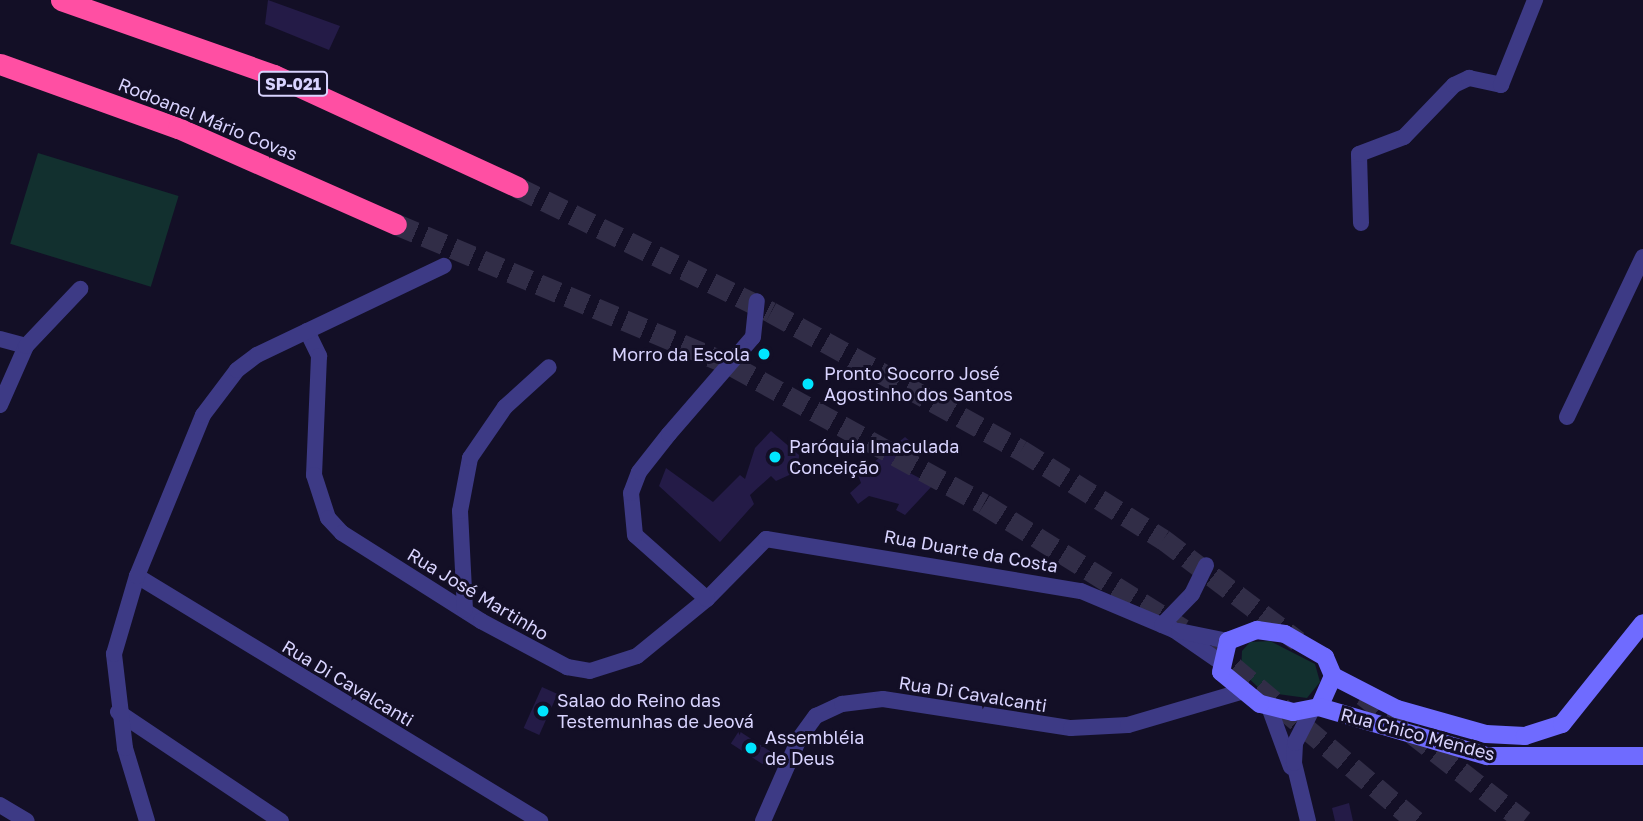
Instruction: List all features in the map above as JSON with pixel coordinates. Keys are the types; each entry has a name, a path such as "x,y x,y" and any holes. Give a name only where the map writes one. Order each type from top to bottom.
{"highway":[{"name":"SP-021","path":"61,0 274,75 517,187"},
{"name":"Rodoanel Mário Covas","path":"0,64 178,128 396,224"}],"street":[{"path":"1361,223 1359,154 1392,145 1454,85 1469,78 1501,85 1535,0"},
{"path":"1567,416 1643,257"},
{"path":"147,821 125,748 118,712 114,654 137,576 190,440 221,388 257,355 444,266"},
{"path":"0,405 26,346 80,289"},
{"path":"707,599 635,534 631,493 661,444 753,337 757,301"},
{"name":"Rua José Martinho","path":"307,331 319,356 314,475 328,518 342,533 548,659 590,671 637,656 707,599 766,539"},
{"path":"0,339 26,346"},
{"path":"465,610 460,511 470,458 505,407 549,367"},
{"name":"Rua Duarte da Costa","path":"766,539 1036,580 1081,591 1168,628 1219,662"},
{"path":"1168,628 1192,594 1206,565"},
{"name":"Rua Di Cavalcanti","path":"137,576 540,821"},
{"name":"Rua Chico Mendes","path":"1333,676 1397,709 1486,734 1524,736 1562,724 1643,623"},
{"name":"Rua Duarte da Costa","path":"1168,628 1228,640"},
{"path":"1297,782 1295,743 1315,709 1333,676 1325,657 1285,634 1257,630 1228,640 1219,662 1221,672 1240,692 1269,707 1315,709"},
{"name":"Rua Di Cavalcanti","path":"763,821 799,739 816,716 842,704 883,699 1071,728 1128,725 1240,692"},
{"path":"1269,707 1297,782 1308,821"},
{"name":"Rua Chico Mendes","path":"1315,709 1446,746 1516,760 1643,756"},
{"path":"118,712 160,745 281,821"},
{"path":"125,748 160,745"},
{"path":"0,805 27,821"}],"green space":[{"path":"38,153 179,196 151,287 10,244"},
{"path":"1270,641 1315,664 1320,682 1307,698 1263,692 1241,671 1242,651 1250,642"}],"building":[{"path":"268,0 340,26 329,50 265,24"},
{"path":"771,431 799,455 798,471 776,481 771,476 750,495 754,504 720,542 659,486 666,468 713,502 740,475 745,479 755,448"},
{"path":"905,437 921,450 906,471 933,485 905,515 896,510 899,504 869,496 858,504 850,493 861,483 858,475"},
{"name":"Salao do Reino das Testemunhas de Jeová","path":"542,687 558,694 539,735 524,728"},
{"name":"Assembléia de Deus","path":"739,731 771,752 763,764 731,744"},
{"path":"1349,803 1353,821 1335,821 1332,808"}],"tunnel":[{"path":"517,187 771,312 1021,450 1163,539 1298,641"},
{"path":"396,224 733,366 984,504 1183,629"},
{"path":"1210,647 1416,821"},
{"path":"1363,695 1524,821"}],"place":[{"name":"Morro da Escola","path":"764,354"},
{"name":"Pronto Socorro José Agostinho dos Santos","path":"808,384"},
{"name":"Paróquia Imaculada Conceição","path":"775,457"},
{"name":"Salao do Reino das Testemunhas de Jeová","path":"543,711"},
{"name":"Assembléia de Deus","path":"751,748"}]}
